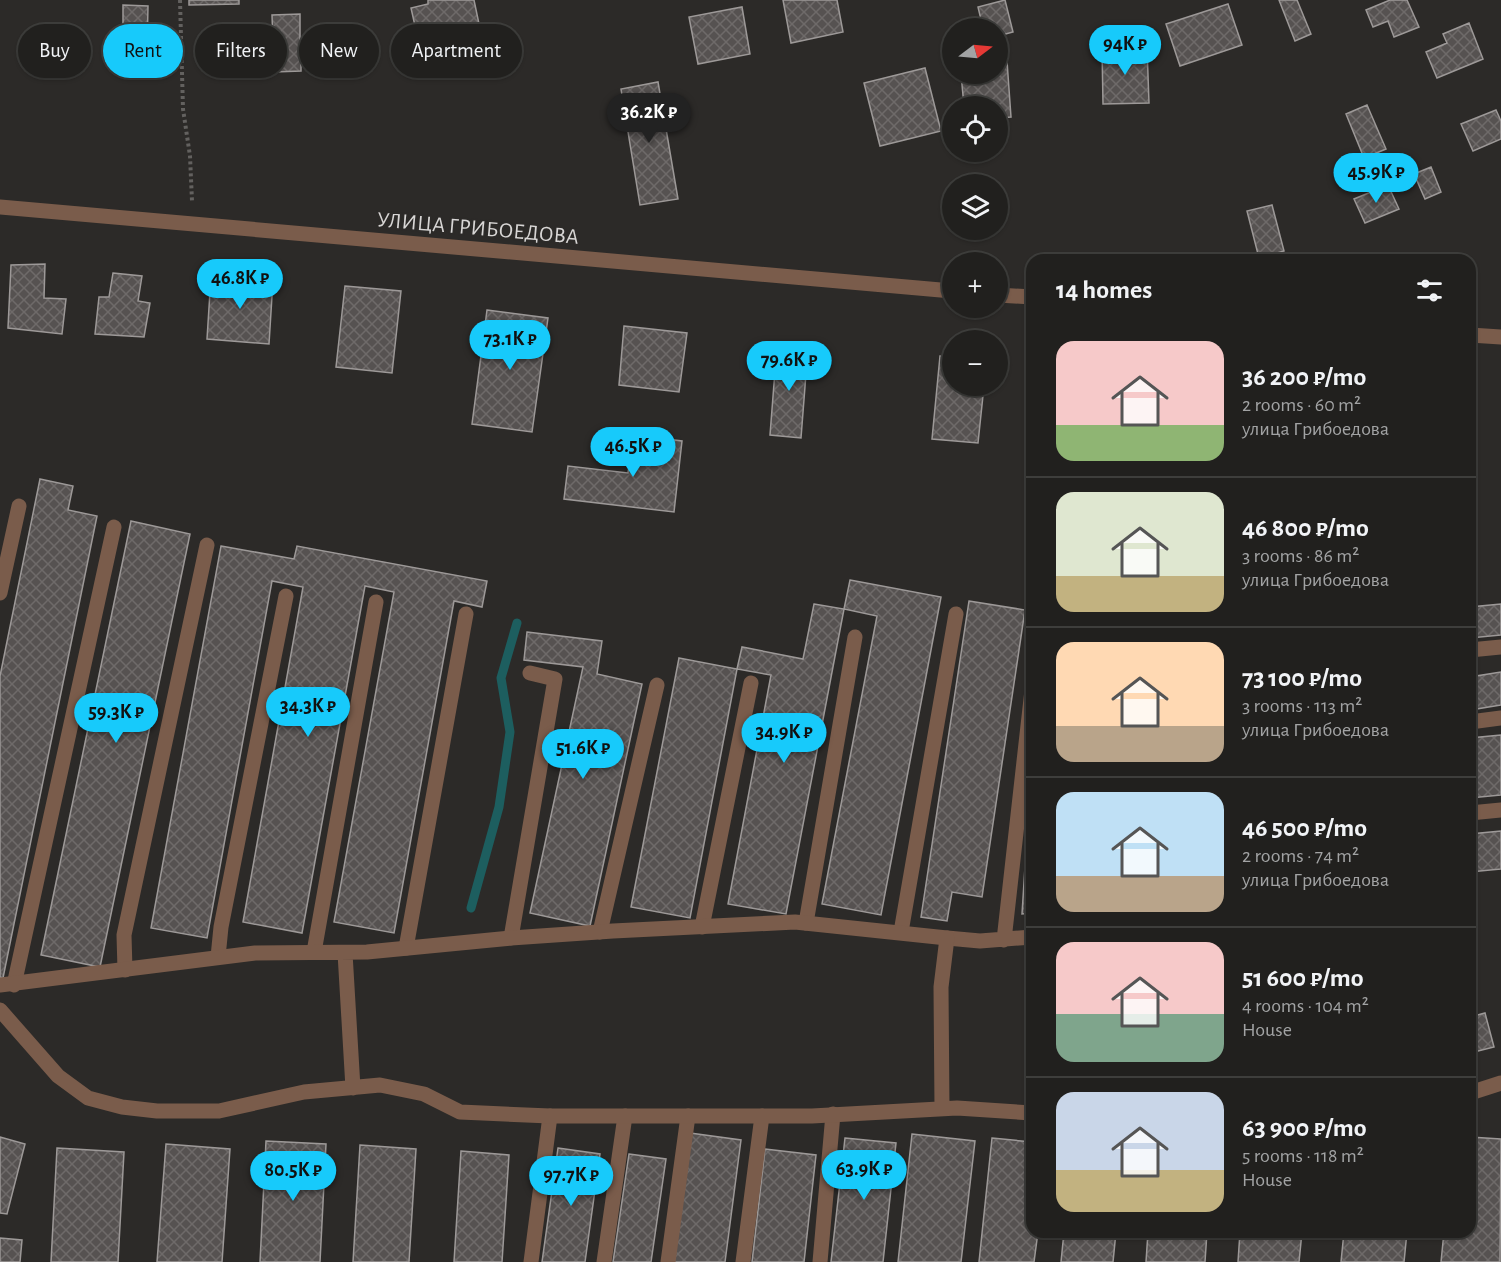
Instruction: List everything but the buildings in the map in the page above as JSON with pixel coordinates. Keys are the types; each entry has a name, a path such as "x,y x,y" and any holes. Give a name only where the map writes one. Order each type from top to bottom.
{"street":[{"name":"УЛИЦА ГРИБОЕДОВА","path":"0,207 191,226 942,290"},
{"path":"1008,295 1026,296"},
{"path":"1476,336 1501,338"},
{"path":"0,593 19,506"},
{"path":"114,527 7,985 255,952 345,952 511,938 702,927 806,923 980,941 1026,938"},
{"path":"125,970 124,935 207,545"},
{"path":"218,957 221,927 286,596"},
{"path":"314,952 376,602"},
{"path":"406,948 466,614"},
{"path":"901,932 956,614"},
{"path":"806,923 855,638"},
{"path":"1476,649 1501,647"},
{"path":"511,938 555,679 530,673"},
{"path":"702,927 751,683"},
{"path":"600,932 657,685"},
{"path":"1476,721 1501,718"},
{"path":"1004,940 1026,744"},
{"path":"1476,812 1501,810"},
{"path":"942,1108 940,987 947,938"},
{"path":"345,952 353,1088"},
{"path":"0,1010 57,1077 88,1098 122,1107 157,1111 219,1111 304,1092 380,1085 424,1094 460,1112 550,1116 762,1116 942,1108 1026,1113"},
{"path":"1476,1091 1501,1083"},
{"path":"820,1262 833,1114"},
{"path":"531,1262 550,1116"},
{"path":"604,1262 625,1116"},
{"path":"668,1262 688,1116"},
{"path":"743,1262 762,1116"}],"path":[{"path":"180,0 183,110 193,189 191,226"}],"waterway":[{"path":"471,908 499,807 510,732 501,678 517,623"}]}
